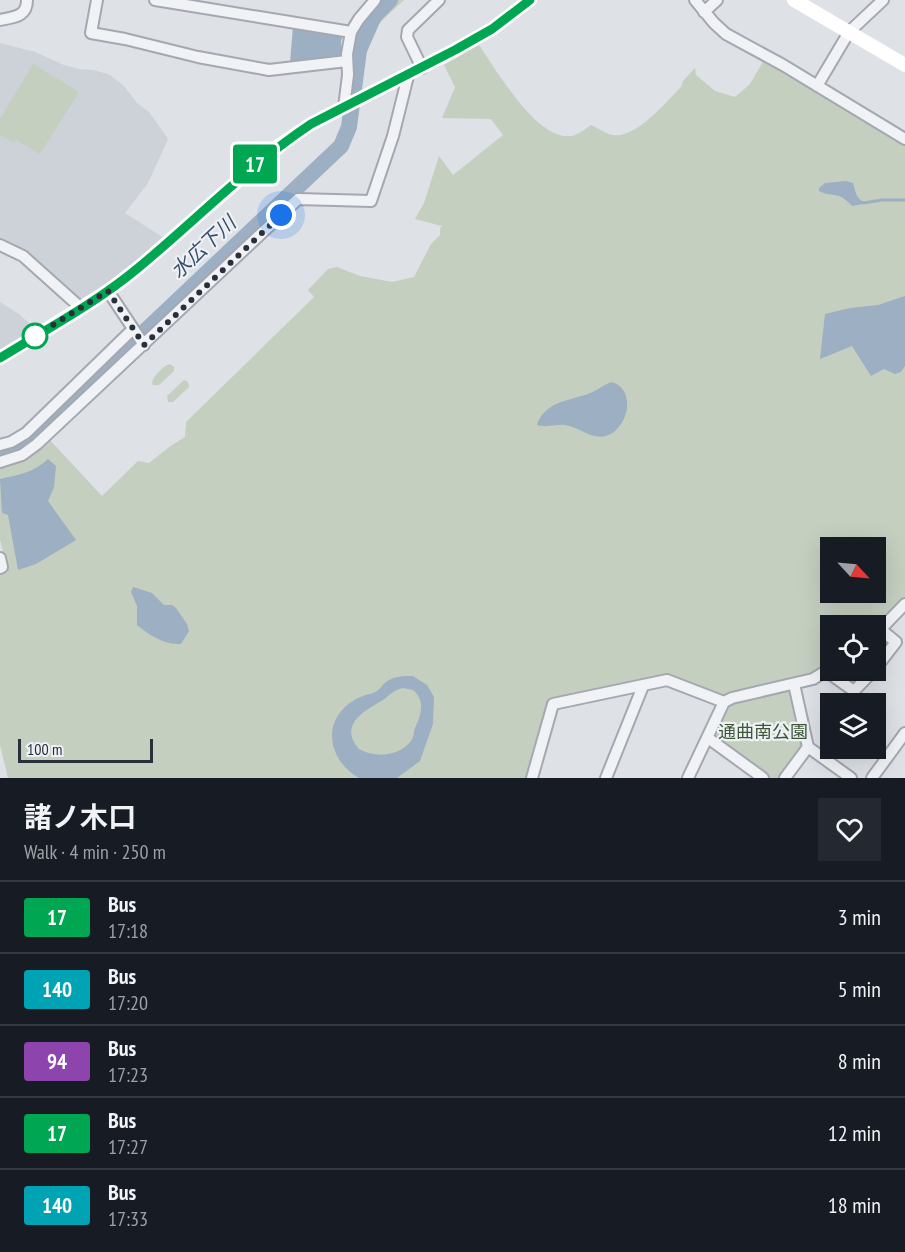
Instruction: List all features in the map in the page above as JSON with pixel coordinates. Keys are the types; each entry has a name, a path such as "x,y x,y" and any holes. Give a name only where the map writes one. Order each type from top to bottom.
{"main road":[{"path":"0,358 108,291 138,268 278,146 311,124 408,76 492,29 530,0"},
{"path":"797,1 905,65"}],"street":[{"path":"0,20 21,16 27,8 27,0"},
{"path":"97,0 91,33 269,70 347,61"},
{"path":"155,0 351,32"},
{"path":"349,104 347,61 351,32 375,0"},
{"path":"422,68 407,37 408,30 439,0"},
{"path":"696,0 704,12 726,34 905,139"},
{"path":"704,12 717,0"},
{"path":"817,86 849,32 883,0"},
{"path":"0,462 22,455 37,444 298,199 371,201 393,136 408,76"},
{"path":"0,245 23,256 81,308"},
{"path":"108,291 143,344"},
{"path":"0,445 11,442 26,433 134,331"},
{"path":"0,558 2,567 0,568"},
{"path":"886,624 905,604"},
{"path":"886,636 896,642 886,655"},
{"path":"688,778 724,702 732,698 813,679 820,675"},
{"path":"532,778 553,704 667,680 724,702"},
{"path":"843,681 854,691 864,681"},
{"path":"794,684 808,747 851,778"},
{"path":"606,778 643,686"},
{"path":"872,778 905,733"},
{"path":"708,738 763,778"},
{"path":"785,778 808,747"}],"shaded area":[{"path":"0,43 35,52 64,65 110,75 149,112 168,139 148,183 125,213 164,238 148,254 82,302 0,242"},
{"path":"0,302 19,314 36,330 0,353"}],"green space":[{"path":"393,0 404,0 375,30 366,56 361,92 354,95 364,44 375,22"},
{"path":"479,45 507,87 545,128 558,135 571,136 591,125 613,135 622,135 641,126 659,110 695,68 696,75 715,91 735,97 750,84 764,60 905,143 905,597 886,617 820,615 820,669 810,676 722,696 667,676 549,701 527,778 8,778 0,745 0,574 8,572 0,540 0,466 48,438 102,496 138,461 149,463 185,437 186,422 314,297 308,290 328,269 337,267 360,276 392,282 414,277 431,244 440,235 442,226 415,219 424,203 439,156 453,175 503,135 491,119 442,118 455,87 444,65"},
{"path":"33,64 79,92 40,154 16,140 14,143 0,135 0,119"},
{"path":"170,364 174,367 174,371 159,385 153,385 156,374"},
{"path":"184,380 188,382 189,387 173,402 168,402 167,396"},
{"name":"通曲南公園","path":"787,689 792,692 803,749 781,778 766,778 715,741 713,735 729,704"}],"water":[{"path":"293,26 343,34 341,42 343,57 290,63"},
{"path":"846,181 853,183 856,194 864,202 863,204 852,206 839,196 819,191 825,183"},
{"path":"905,296 905,366 901,372 895,374 884,369 871,376 852,346 820,359 825,314 878,305"},
{"path":"611,382 619,386 627,400 625,417 614,432 601,437 565,425 537,425 550,407 589,394"},
{"path":"48,459 56,466 54,487 48,501 76,540 36,564 18,570 8,515 2,513 0,479 31,470"},
{"path":"133,587 152,593 164,605 172,605 176,608 189,631 181,644 163,641 137,625 137,606 131,592"},
{"path":"413,676 427,685 434,697 433,724 420,761 397,778 359,778 350,772 337,756 332,737 337,717 351,703 375,692 389,680","holes":["403,688 413,690 420,699 421,708 411,741 393,753 379,755 359,749 351,733 356,720 397,690"]}],"waterway":[{"name":"水広下川","path":"0,453 16,449 32,438 341,146 349,127 359,50 374,16 390,0"},
{"path":"863,203 905,200"}],"bus line":[{"name":"17","path":"0,358 108,291 138,268 252,166 294,135 492,29 530,0"}],"route":[{"path":"35,336 108,291 144,345 281,215"}]}
